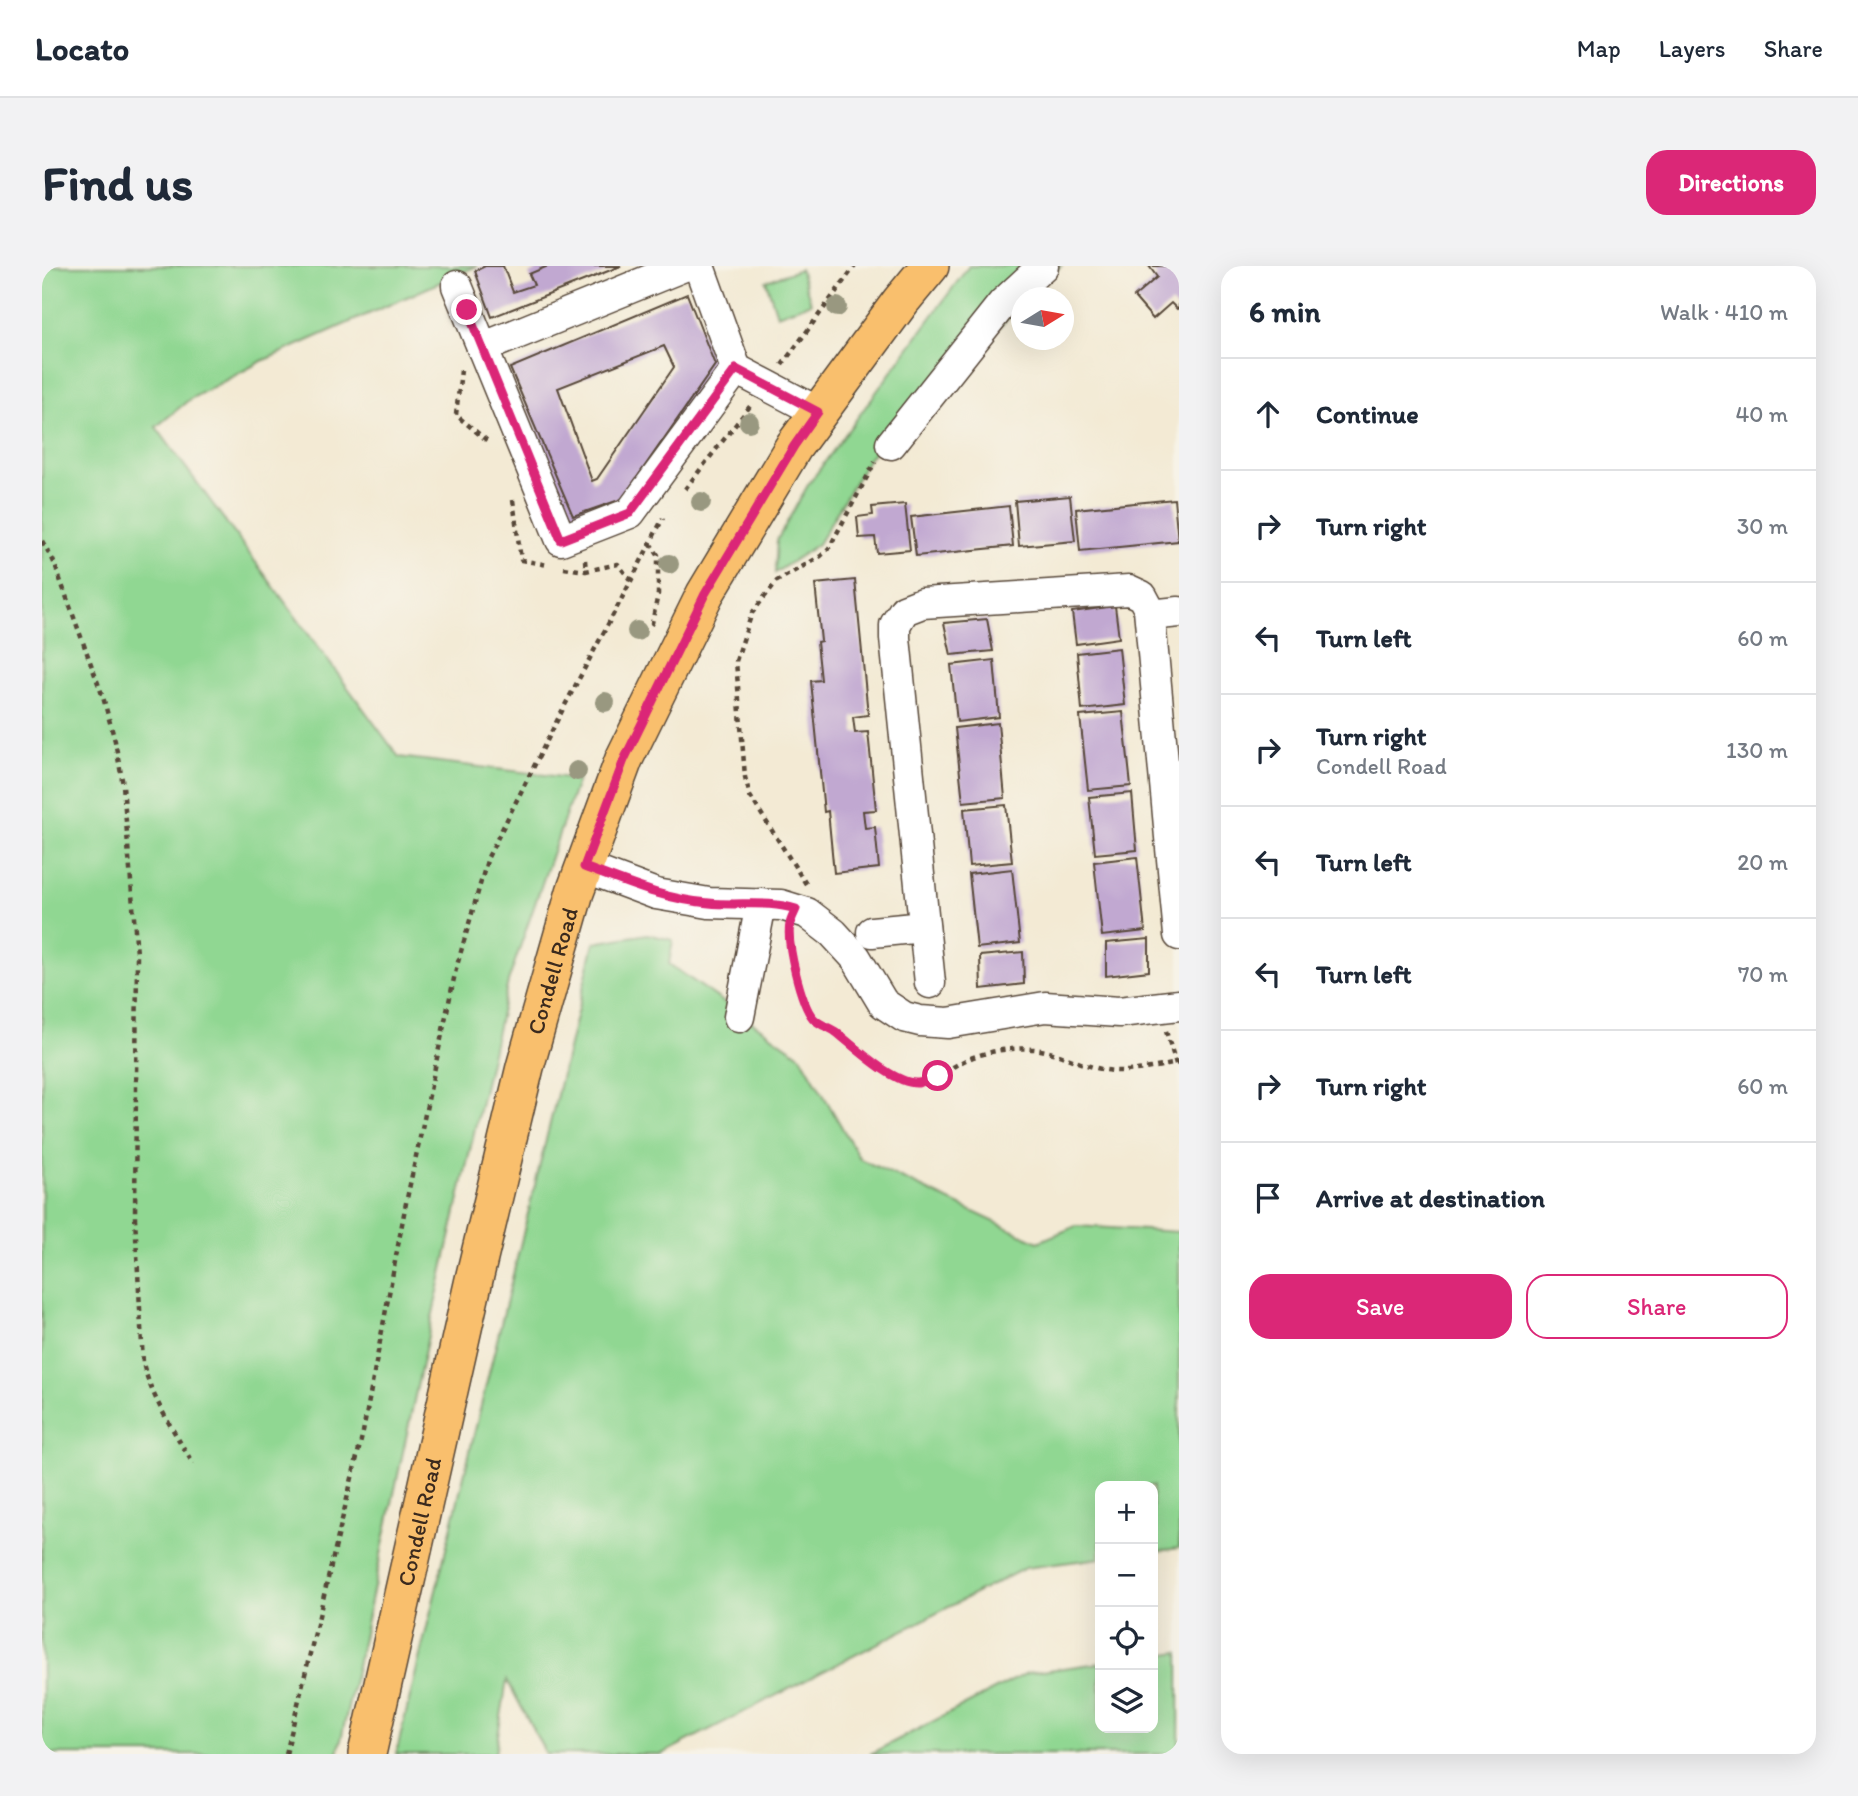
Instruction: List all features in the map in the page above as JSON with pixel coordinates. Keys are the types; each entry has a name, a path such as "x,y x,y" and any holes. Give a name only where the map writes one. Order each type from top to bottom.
{"main road":[{"name":"Condell Road","path":"367,1754 475,1275 525,1068 575,892 624,760 705,594 794,446 930,266"}],"street":[{"path":"482,348 684,266"},
{"path":"699,266 736,369 818,412"},
{"path":"891,444 1003,303 1043,266"},
{"path":"457,286 561,540 630,513 736,369"},
{"path":"930,983 895,638 895,625 904,610 922,603 1129,590 1142,596 1149,609 1164,614 1179,935"},
{"path":"584,867 656,894 709,903 781,905 807,913 833,933 856,958 883,1003 904,1017 912,1019 948,1023 1045,1007 1119,1012 1179,1005"},
{"path":"739,1017 761,904"},
{"path":"872,932 924,927"}],"path":[{"path":"682,493 806,334 855,266"},
{"path":"891,444 881,449 829,548 821,556 777,581 752,613 736,661 745,777 750,796 806,883 789,925 799,987 809,1012 814,1020 833,1030 875,1064 897,1077 916,1083 938,1076 965,1060 992,1051 1034,1049 1115,1071 1179,1063"},
{"path":"286,1754 363,1432 406,1203 456,969 488,857 665,515"},
{"path":"583,531 586,572 618,564 631,581"},
{"path":"42,541 53,560 103,697 123,785 137,954 135,1218 143,1363 155,1398 193,1464"},
{"path":"650,543 658,555 658,594 652,623"}],"green space":[{"path":"42,266 477,266 262,361 190,399 156,427 399,757 578,779 508,982 338,1754 42,1754"},
{"path":"969,266 1061,266 1040,287 1011,287 1011,316 870,456 818,544 775,573 777,540 808,485"},
{"path":"800,269 811,303 777,315 766,281"},
{"path":"647,934 673,940 669,964 801,1056 860,1159 1038,1242 1076,1226 1179,1232 1179,1548 1158,1551 1158,1481 1095,1481 1095,1559 1025,1568 662,1754 546,1754 507,1680 495,1754 396,1754 594,943"},
{"path":"1179,1652 1179,1754 870,1754 1027,1673 1095,1664 1095,1733 1158,1733 1158,1655"}],"building":[{"path":"485,266 503,266 513,292 534,285 529,274 548,266 621,266 492,317 475,271"},
{"path":"1149,266 1179,266 1179,308 1171,303 1153,319 1134,297 1157,277"},
{"path":"687,294 715,365 622,499 573,516 510,368","holes":["664,346 674,367 597,479 592,481 558,388"]},
{"path":"1070,496 1075,541 1019,546 1015,501"},
{"path":"1174,499 1178,541 1080,551 1076,509"},
{"path":"905,504 910,550 877,553 875,537 859,538 857,517 873,515 872,507"},
{"path":"1009,506 1013,546 916,556 911,517"},
{"path":"855,580 868,715 853,717 855,733 868,732 876,810 863,811 865,828 875,827 879,868 834,873 828,811 824,812 811,681 821,680 817,642 821,641 815,584"},
{"path":"1115,606 1119,638 1076,644 1072,612"},
{"path":"987,619 993,651 951,655 944,623"},
{"path":"1119,648 1125,705 1082,710 1077,653"},
{"path":"994,660 999,717 957,722 951,665"},
{"path":"1123,712 1131,786 1088,790 1080,716"},
{"path":"998,723 1005,798 963,802 955,728"},
{"path":"1132,793 1137,850 1095,854 1089,797"},
{"path":"1006,805 1012,862 969,866 964,809"},
{"path":"1137,857 1145,931 1102,936 1094,862"},
{"path":"1012,869 1020,943 977,948 969,874"},
{"path":"1149,939 1149,971 1106,976 1106,943"},
{"path":"1023,952 1024,984 981,989 980,956"}],"route":[{"path":"467,310 561,540 630,513 736,369 818,412 794,446 705,594 624,760 584,867 656,894 709,903 781,905 796,909 789,925 791,947 799,987 814,1020 833,1030 875,1064 897,1077 916,1083 938,1076"}]}
